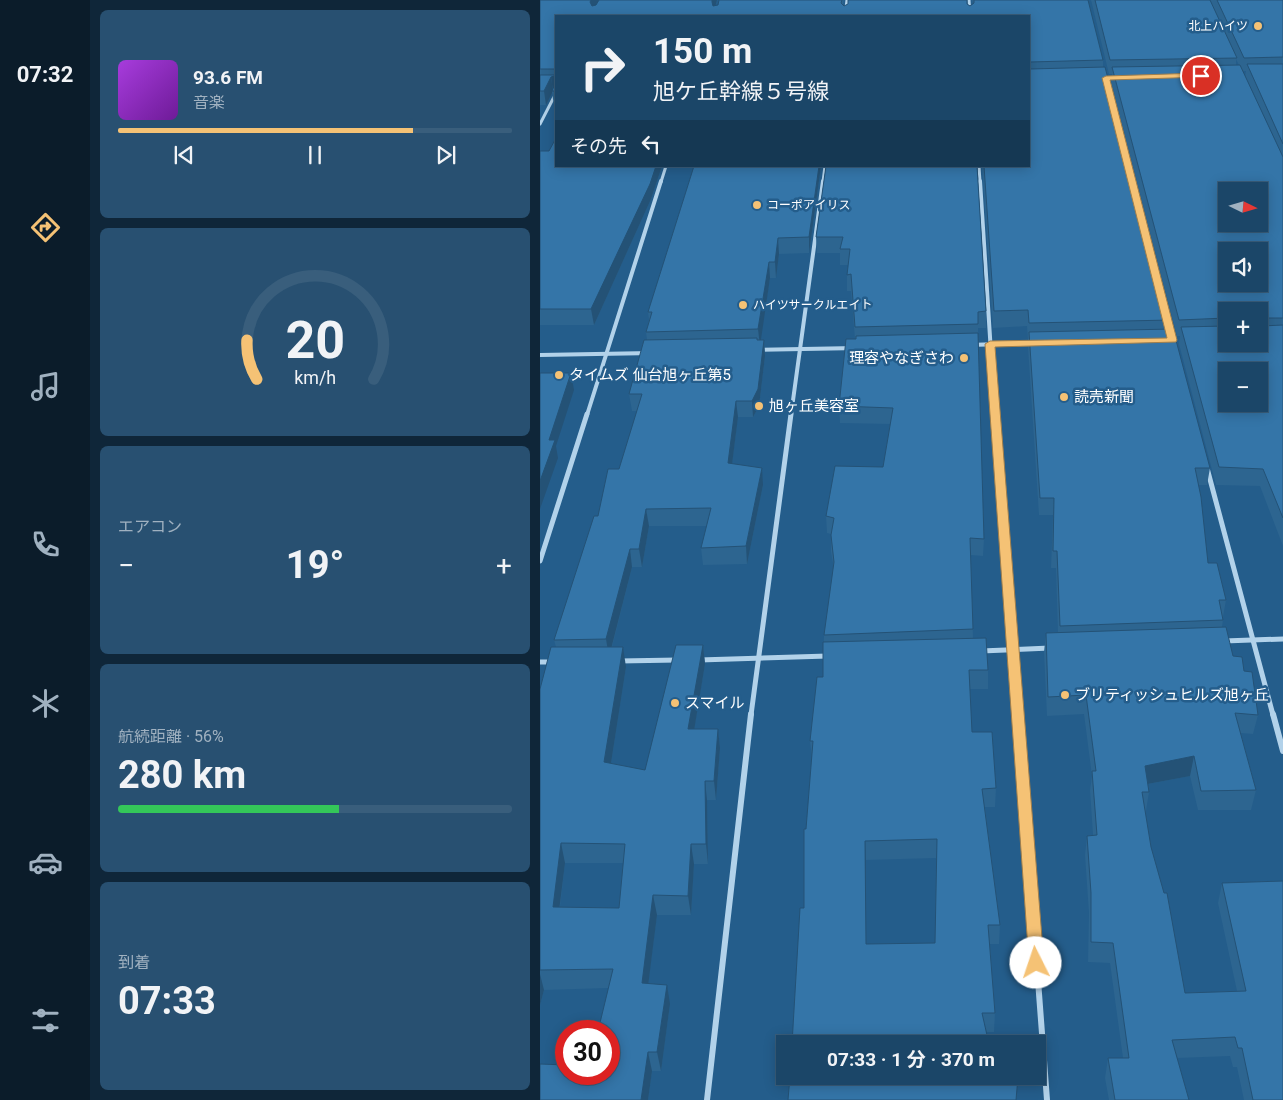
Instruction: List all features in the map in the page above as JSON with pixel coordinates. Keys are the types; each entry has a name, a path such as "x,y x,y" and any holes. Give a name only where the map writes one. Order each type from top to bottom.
{"street":[{"path":"845,15 847,0"},
{"path":"970,0 970,15"},
{"path":"540,124 555,95"},
{"path":"540,561 666,167"},
{"path":"707,1100 757,659 825,167"},
{"path":"979,167 1012,650 1047,1100"},
{"path":"961,345 1048,343"},
{"path":"741,351 866,347"},
{"path":"540,355 663,353"},
{"path":"1206,466 1283,751"},
{"path":"1215,641 1283,639"},
{"path":"973,651 1061,647"},
{"path":"609,661 836,656"},
{"path":"540,662 560,662"}],"building":[{"path":"540,0 591,0 592,6 596,5 599,0 712,0 713,6 718,5 719,0 842,0 841,3 844,6 848,4 848,0 967,0 967,4 970,6 974,3 974,0 1088,0 1103,60 1030,62 1030,15 555,15 555,70 540,69"},
{"path":"1095,0 1210,0 1237,58 1110,60"},
{"path":"1217,0 1283,0 1283,57 1244,58"},
{"path":"1247,64 1283,64 1283,144"},
{"path":"1240,65 1283,157 1283,318 1268,318 1268,302 1218,302 1218,318 1179,320 1112,67"},
{"path":"1105,67 1171,320 1029,323 1028,310 994,311 984,167 1030,167 1030,69"},
{"path":"540,75 554,75 555,77 551,77 544,91 540,91"},
{"path":"555,140 555,167 656,167 650,184 591,309 540,309 540,151 549,151"},
{"path":"694,167 819,167 809,237 778,238 775,262 769,262 758,329 646,332 652,312 648,312"},
{"path":"826,167 977,167 986,311 978,312 978,324 855,327 851,274 847,275 850,249 840,249 843,237 816,237"},
{"path":"1283,325 1283,518 1263,469 1219,467 1181,327 1218,326 1218,352 1268,352 1268,326"},
{"path":"1173,329 1210,468 1195,468 1201,497 1208,563 1217,563 1226,600 1219,600 1223,620 1060,626 1057,551 1053,551 1054,498 1040,498 1029,332"},
{"path":"978,333 984,539 970,538 973,629 824,635 834,562 831,535 834,518 826,516 835,466 883,467 893,408 839,406 846,339 856,339 856,336"},
{"path":"757,338 757,340 764,340 758,389 752,401 736,401 728,463 762,468 746,546 701,548 711,508 646,509 639,549 630,549 606,639 554,640 594,516 598,516 608,469 619,469 642,394 629,394 644,340"},
{"path":"540,373 571,373 549,440 555,440 540,481"},
{"path":"1226,627 1233,656 1242,657 1244,671 1252,672 1258,715 1235,713 1256,790 1201,791 1194,756 1145,766 1149,792 1142,792 1151,847 1164,893 1167,893 1185,993 1246,991 1222,883 1283,881 1283,1100 1253,1100 1242,1048 1238,1048 1235,1037 1172,1040 1189,1100 1115,1100 1108,1058 1129,1058 1113,943 1091,942 1091,893 1087,836 1097,835 1092,771 1096,771 1086,695 1048,697 1046,633"},
{"path":"986,638 988,670 969,670 972,732 992,732 996,788 982,789 1000,925 988,925 995,1013 982,1013 987,1035 793,1035 800,908 804,908 804,829 806,829 813,741 810,741 817,677 823,677 823,642","holes":["937,839 935,943 866,944 865,841"]},
{"path":"676,645 703,645 688,729 718,729 714,781 705,781 706,844 691,844 688,896 653,895 642,983 667,985 657,1052 648,1052 641,1100 540,1100 540,1064 555,1065 555,1085 620,1085 620,1020 601,1020 613,969 540,970 540,689 551,647 623,647 604,762 645,770","holes":["561,843 625,844 619,908 553,907"]},
{"path":"789,1085 1017,1085 1016,1100 788,1100"}],"place":[{"name":"北上ハイツ","path":"1258,26"},
{"name":"コーポアイリス","path":"757,205"},
{"name":"ハイツサークルエイト","path":"743,305"},
{"name":"理容やなぎさわ","path":"964,358"},
{"name":"タイムズ 仙台旭ヶ丘第5","path":"559,375"},
{"name":"読売新聞","path":"1064,397"},
{"name":"旭ヶ丘美容室","path":"759,406"},
{"name":"ブリティッシュヒルズ旭ヶ丘","path":"1065,695"},
{"name":"スマイル","path":"675,703"}],"route":[{"path":"1036,963 990,344 1173,340 1106,78 1201,76"}]}
